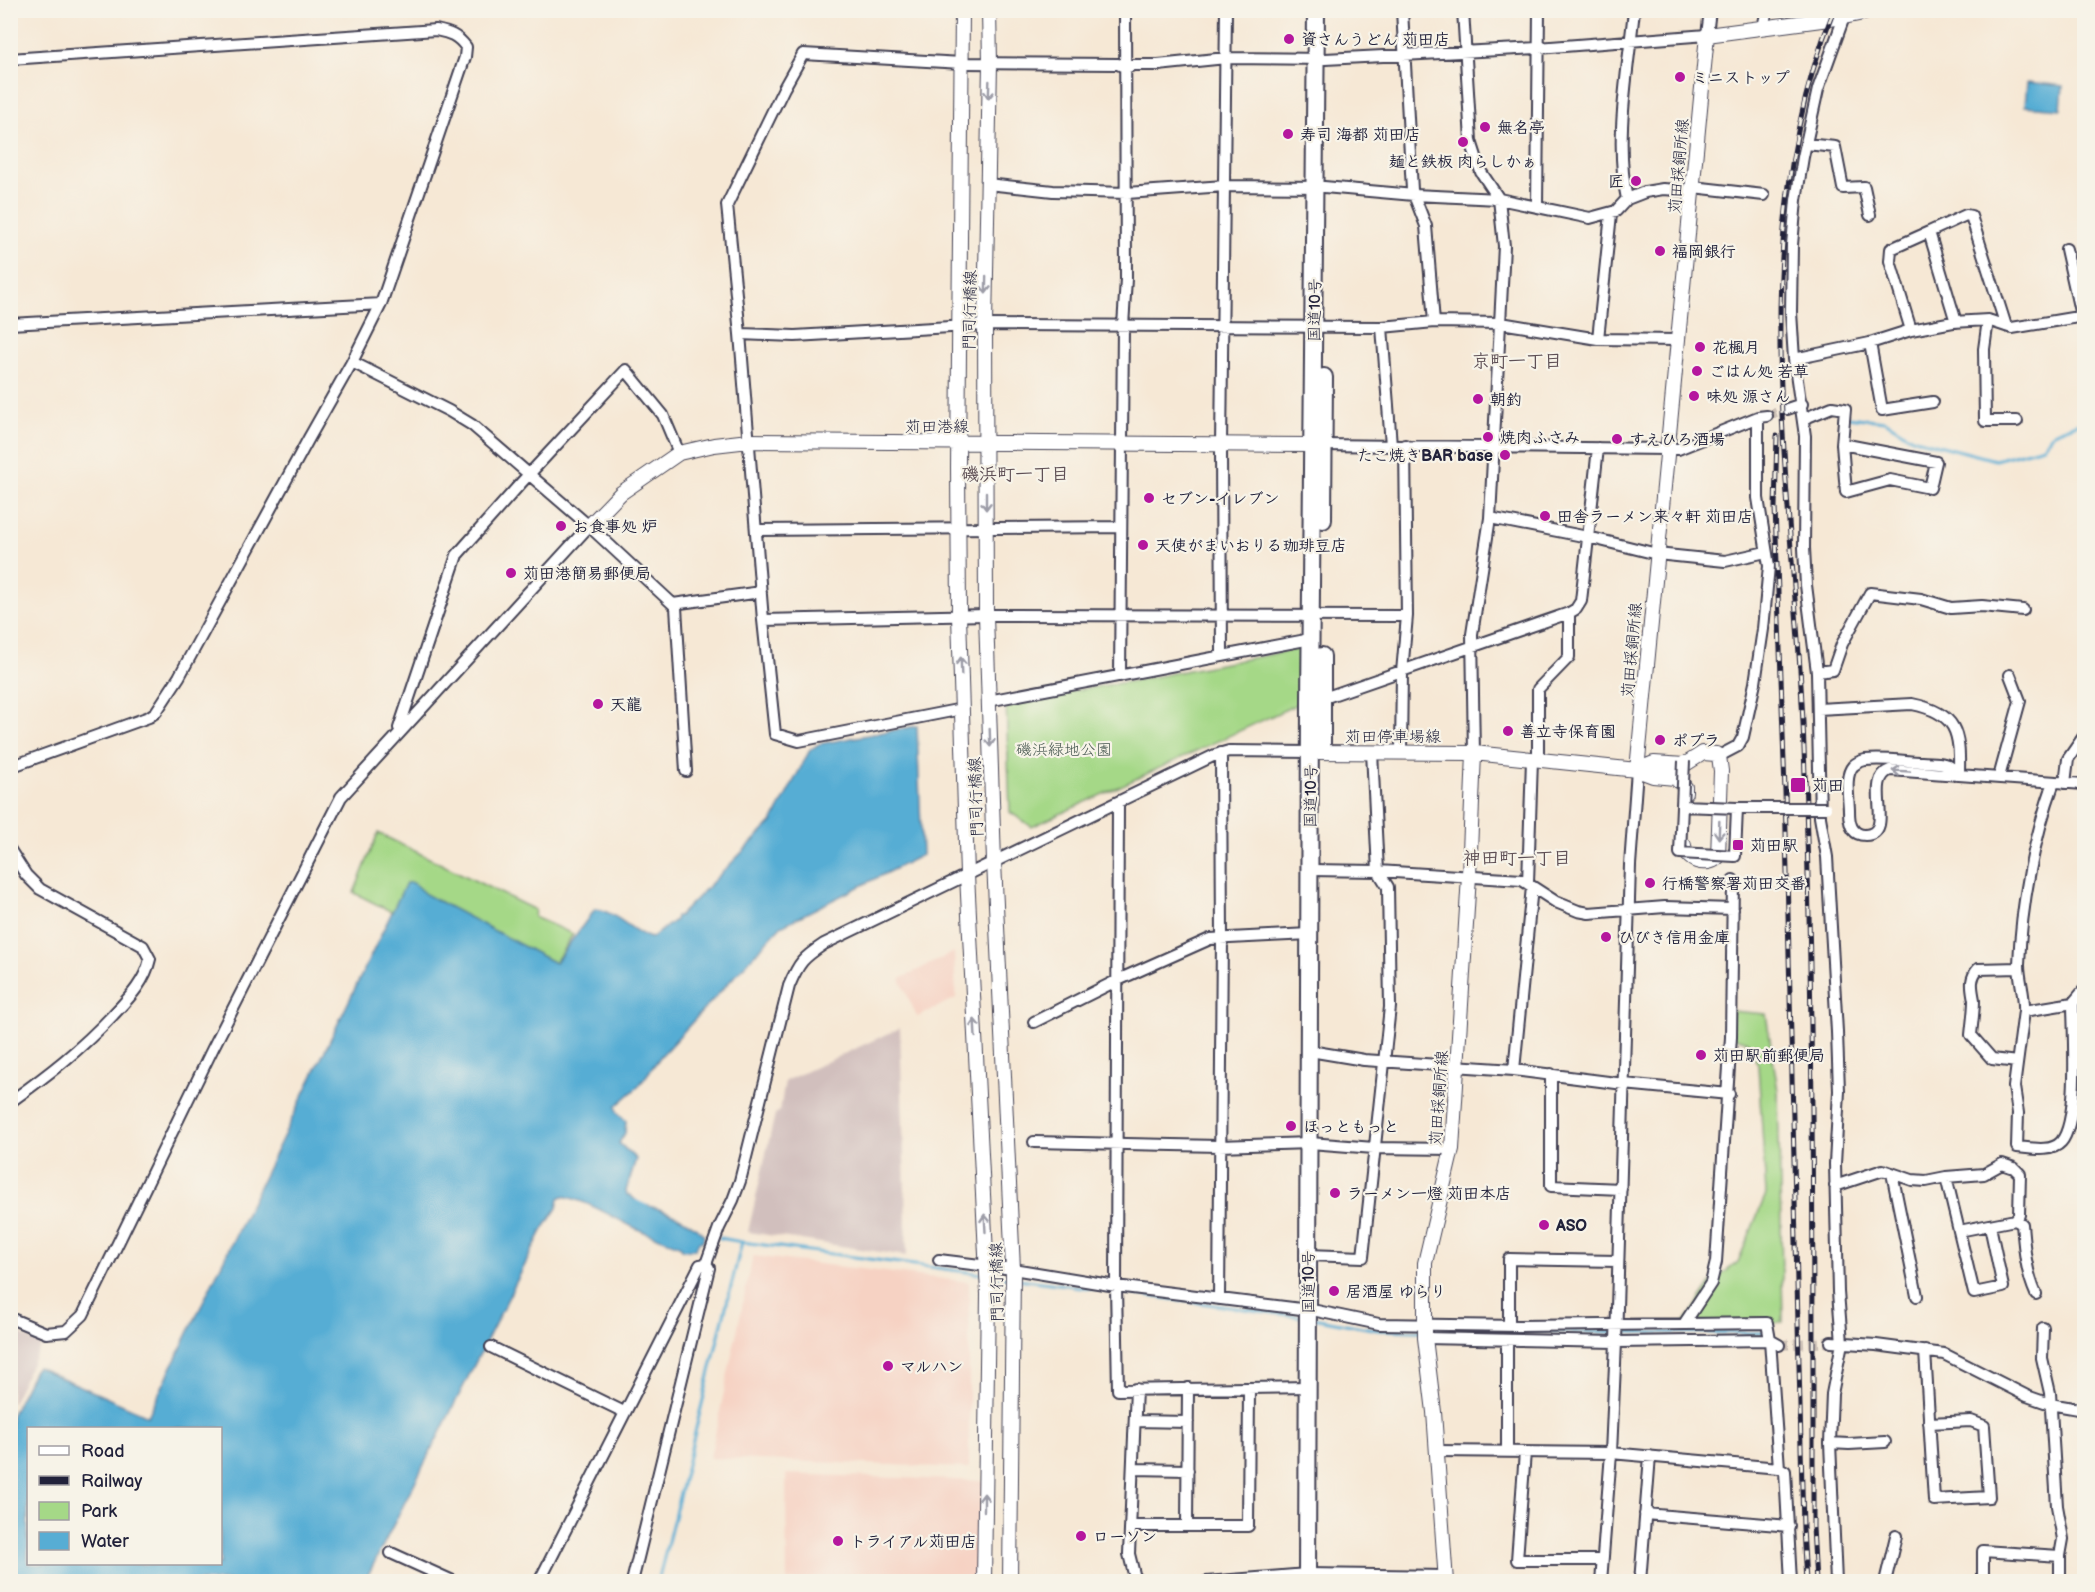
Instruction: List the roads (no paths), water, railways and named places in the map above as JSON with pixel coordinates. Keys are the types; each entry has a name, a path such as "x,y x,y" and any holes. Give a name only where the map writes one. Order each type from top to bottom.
{"highway":[{"name":"国道10号","path":"1317,10 1321,59"},
{"name":"国道10号","path":"1312,1578 1321,59 1325,10"},
{"name":"国道10号","path":"1316,700 1311,639 1317,617"},
{"name":"国道10号","path":"1314,1052 1310,934 1315,870"},
{"name":"国道10号","path":"1312,1311 1309,1387 1312,1578"}],"main road":[{"name":"門司行橋線","path":"962,10 958,527 967,875 987,1266 984,1581"},
{"name":"門司行橋線","path":"989,10 985,326 986,615 994,862 1013,1269 1010,1581"},
{"path":"1707,35 1878,10"},
{"name":"苅田採銅所線","path":"1637,770 1707,35"},
{"name":"苅田港線","path":"589,526 621,492 679,453 749,441 1318,445"},
{"name":"苅田停車場線","path":"1316,752 1474,753"},
{"path":"1474,753 1637,770 1653,776 1676,778 1685,787 1685,852 1697,861 1709,861 1718,856 1722,764 1719,756 1703,753 1684,765 1654,763 1637,770"},
{"name":"苅田採銅所線","path":"1446,1579 1437,1451 1425,1338 1425,1263 1452,1149 1469,876 1474,753"}],"street":[{"path":"1120,676 1123,326 1127,193 1125,10"},
{"path":"1222,656 1221,446 1226,10"},
{"path":"1401,10 1412,190 1426,226 1434,322"},
{"path":"1463,10 1473,152 1481,172 1499,199 1504,246 1502,323 1490,518 1472,634 1474,753"},
{"path":"1538,206 1539,10"},
{"path":"1627,199 1621,146 1634,10"},
{"path":"962,709 799,741 775,734 727,205 803,54 962,63 1118,64 1126,68 1134,65 1158,65 1226,58 1321,59 1405,55 1538,48 1707,35 1710,10"},
{"path":"1763,27 1767,10"},
{"path":"1836,1581 1830,1443 1838,1292 1835,1186 1839,1091 1837,1032 1827,857 1820,817 1817,672 1806,585 1804,548 1805,436 1794,359 1791,312 1792,245 1796,201 1806,144 1818,89 1851,14"},
{"path":"10,59 436,30 451,33 466,47 465,57 381,304 352,363 179,676 156,712 149,717 10,767"},
{"path":"1806,144 1835,147 1843,188 1864,187 1870,215"},
{"path":"987,184 1053,191 1127,193 1224,186 1320,187 1499,199 1582,217 1611,214 1621,208 1627,199 1653,190 1693,189 1764,195"},
{"path":"1598,339 1611,214"},
{"path":"1911,330 1890,261 1891,249 1966,215 1971,216 2006,326"},
{"path":"1929,232 1956,322"},
{"path":"1794,359 1870,343 1911,330 1956,322 1988,320 2012,328 2083,316 2067,249"},
{"path":"10,324 381,304"},
{"path":"1988,320 1984,350 1985,421 2017,421"},
{"path":"740,334 795,336 985,326 1382,327 1434,322 1502,323 1598,339 1677,340"},
{"path":"1382,327 1391,445"},
{"path":"1870,343 1882,410 1933,402"},
{"path":"352,363 472,425 531,474 676,607 686,771"},
{"path":"397,735 457,555 626,370 663,415 679,448 679,453"},
{"path":"1787,409 1802,404"},
{"path":"1803,419 1832,407 1845,409 1842,444 1846,492 1890,480 1930,488 1936,462 1842,444"},
{"path":"1318,445 1678,449 1763,416 1758,498 1769,566 1763,629 1755,683 1743,737 1738,746 1719,756"},
{"path":"1401,752 1402,672 1407,616 1405,445"},
{"path":"1316,700 1569,614 1576,609 1581,601 1598,448"},
{"path":"1490,518 1588,537 1657,554 1725,561 1766,552"},
{"path":"10,1318 46,1332 66,1330 83,1315 213,1048 340,797 589,526"},
{"path":"756,530 1122,527"},
{"path":"673,604 761,592"},
{"path":"1817,672 1833,670 1842,644 1870,593 1921,599 1951,608 1982,606 2023,610"},
{"path":"1514,1070 1530,885 1538,689 1569,657 1569,614"},
{"path":"763,620 960,615 1407,616"},
{"path":"988,701 1311,639"},
{"path":"1999,777 2020,701 2010,675"},
{"path":"1818,709 1912,704 1927,707 1940,713 1953,728 1959,742 1959,774"},
{"path":"2073,1003 2073,1105 2069,1128 2061,1143 2048,1149 2016,1147 2018,1113 2014,1088 2024,1011 2019,968 2020,939 2029,880 2049,795 2060,782 2068,759 2085,736"},
{"path":"632,1581 709,1268 706,1264 740,1181 789,986 803,958 824,944 1221,753 1229,751 1316,752"},
{"path":"1313,1255 1363,1257 1390,1007 1388,886 1378,871 1372,752"},
{"path":"1219,1299 1221,753"},
{"path":"1959,774 1944,764 1888,760 1859,762 1851,768 1848,778 1851,826 1862,835 1872,833 1876,829 1880,819 1879,781 1885,772 1890,770 2085,784"},
{"path":"1684,761 1680,854 1735,856 1737,808"},
{"path":"1601,1581 1611,1453 1616,1342 1629,910 1637,770"},
{"path":"1118,802 1116,1286 1118,1390 1309,1387"},
{"path":"1682,806 1826,808"},
{"path":"10,850 26,875 40,889 143,946 150,958 147,972 132,995 83,1047 10,1102"},
{"path":"1315,870 1378,871 1522,880 1556,902 1578,911 1598,914 1678,907 1732,909"},
{"path":"1684,1324 1711,1283 1716,1262 1729,1094 1733,880"},
{"path":"1034,1022 1118,980 1210,939 1310,934"},
{"path":"2017,1062 1992,1059 1971,1035 1974,1001 1971,987 1973,975 1978,969 2019,968"},
{"path":"2024,1011 2073,1003 2085,990"},
{"path":"1314,1052 1385,1062 1514,1070 1729,1094"},
{"path":"1551,1074 1551,1186 1620,1190"},
{"path":"1034,1142 1220,1146 1314,1143 1374,1148 1452,1149"},
{"path":"1835,1186 1883,1170 1912,1180 1926,1181 1984,1174 2002,1164 2014,1168 2020,1174 2019,1215 2015,1220 1959,1231"},
{"path":"1892,1173 1917,1296"},
{"path":"1946,1177 1974,1293 2003,1287 1989,1226"},
{"path":"2015,1220 2022,1224 2025,1258 2030,1281 2036,1294"},
{"path":"1509,1326 1509,1259 1618,1261"},
{"path":"939,1260 1312,1311 1379,1324 1509,1326 1767,1323 1775,1342 1779,1468"},
{"path":"539,1581 700,1265 706,1264"},
{"path":"2043,1328 2042,1358 2050,1404 2057,1506 2063,1539 2060,1581"},
{"path":"1425,1338 1616,1342 1775,1342"},
{"path":"1507,1340 1507,1452"},
{"path":"1837,1343 1944,1354 2027,1396 2050,1404 2085,1410"},
{"path":"491,1347 624,1412"},
{"path":"1925,1351 1929,1423 1934,1500 1989,1497 1984,1426 1971,1421 1929,1423"},
{"path":"1187,1526 1188,1388"},
{"path":"1131,1526 1248,1526 1249,1388"},
{"path":"1136,1389 1130,1554 1136,1581"},
{"path":"1135,1421 1188,1422"},
{"path":"1830,1443 1885,1442"},
{"path":"1437,1451 1611,1453 1779,1468 1785,1471 1791,1581"},
{"path":"1525,1452 1517,1560 1602,1560"},
{"path":"1640,1581 1650,1456"},
{"path":"1133,1469 1188,1470"},
{"path":"1645,1514 1789,1526"},
{"path":"1885,1581 1896,1536"},
{"path":"1983,1581 1983,1551 2060,1556"},
{"path":"392,1553 455,1581"},
{"path":"1206,1581 1312,1578 1446,1579"}],"water":[{"path":"2027,82 2063,86 2061,109 2025,106"},
{"path":"917,726 922,855 781,926 660,1057 639,1086 616,1106 617,1112 626,1121 625,1133 619,1143 636,1159 626,1191 627,1195 641,1204 665,1211 689,1223 704,1235 703,1241 699,1242 695,1249 683,1250 679,1245 637,1229 589,1205 572,1198 563,1196 559,1198 557,1208 542,1231 365,1581 11,1581 11,1416 34,1370 37,1367 148,1416 406,883 413,883 425,894 555,963 595,909 617,917 651,938 675,920 676,916 679,916 772,822 810,750 819,744"}],"waterway":[{"path":"1847,417 1885,421 1912,438 1995,460 2043,447 2053,433 2084,421"},
{"path":"635,1201 648,1207"},
{"path":"720,1238 742,1242"},
{"path":"658,1582 742,1242 982,1274"},
{"path":"992,1275 1009,1278"},
{"path":"1018,1279 1113,1291"},
{"path":"1119,1292 1303,1317"},
{"path":"1313,1318 1378,1330 1422,1331"},
{"path":"1429,1331 1767,1333"}],"tunnel":[{"path":"1767,416 1787,409"},
{"path":"1779,1345 1831,1342"}],"railway":[{"path":"1816,1582 1813,1527 1812,1125 1807,824 1798,634 1784,454 1780,363 1781,273 1789,184 1806,96 1834,10"},
{"path":"1777,436 1775,507 1785,791 1806,1582"}],"place":[{"name":"資さんうどん 苅田店","path":"1289,39"},
{"name":"ミニストップ","path":"1680,77"},
{"name":"無名亭","path":"1485,127"},
{"name":"寿司 海都 苅田店","path":"1288,134"},
{"name":"麺と鉄板 肉らしかぁ","path":"1463,142"},
{"name":"匠","path":"1636,181"},
{"name":"福岡銀行","path":"1660,251"},
{"name":"花楓月","path":"1700,347"},
{"name":"ごはん処 若草","path":"1697,371"},
{"name":"味処 源さん","path":"1694,396"},
{"name":"朝釣","path":"1478,399"},
{"name":"焼肉ふさみ","path":"1488,437"},
{"name":"すえひろ酒場","path":"1617,439"},
{"name":"たこ焼きBAR base","path":"1505,455"},
{"name":"セブン-イレブン","path":"1149,498"},
{"name":"田舎ラーメン来々軒 苅田店","path":"1545,516"},
{"name":"お食事処 炉","path":"561,526"},
{"name":"天使がまいおりる珈琲豆店","path":"1143,545"},
{"name":"苅田港簡易郵便局","path":"511,573"},
{"name":"天龍","path":"598,704"},
{"name":"善立寺保育園","path":"1508,731"},
{"name":"ポプラ","path":"1660,740"},
{"name":"苅田","path":"1798,785"},
{"name":"苅田駅","path":"1738,845"},
{"name":"行橋警察署苅田交番","path":"1650,883"},
{"name":"ひびき信用金庫","path":"1606,937"},
{"name":"苅田駅前郵便局","path":"1701,1055"},
{"name":"ほっともっと","path":"1291,1126"},
{"name":"ラーメン一燈 苅田本店","path":"1335,1193"},
{"name":"ASO","path":"1544,1225"},
{"name":"居酒屋 ゆらり","path":"1334,1291"},
{"name":"マルハン","path":"888,1366"},
{"name":"ローソン","path":"1081,1536"},
{"name":"トライアル苅田店","path":"838,1541"}],"district":[{"name":"京町一丁目","path":"1517,361"},
{"name":"磯浜町一丁目","path":"1015,474"},
{"name":"神田町一丁目","path":"1517,858"}],"park label":[{"name":"磯浜緑地公園","path":"1064,749"}]}
